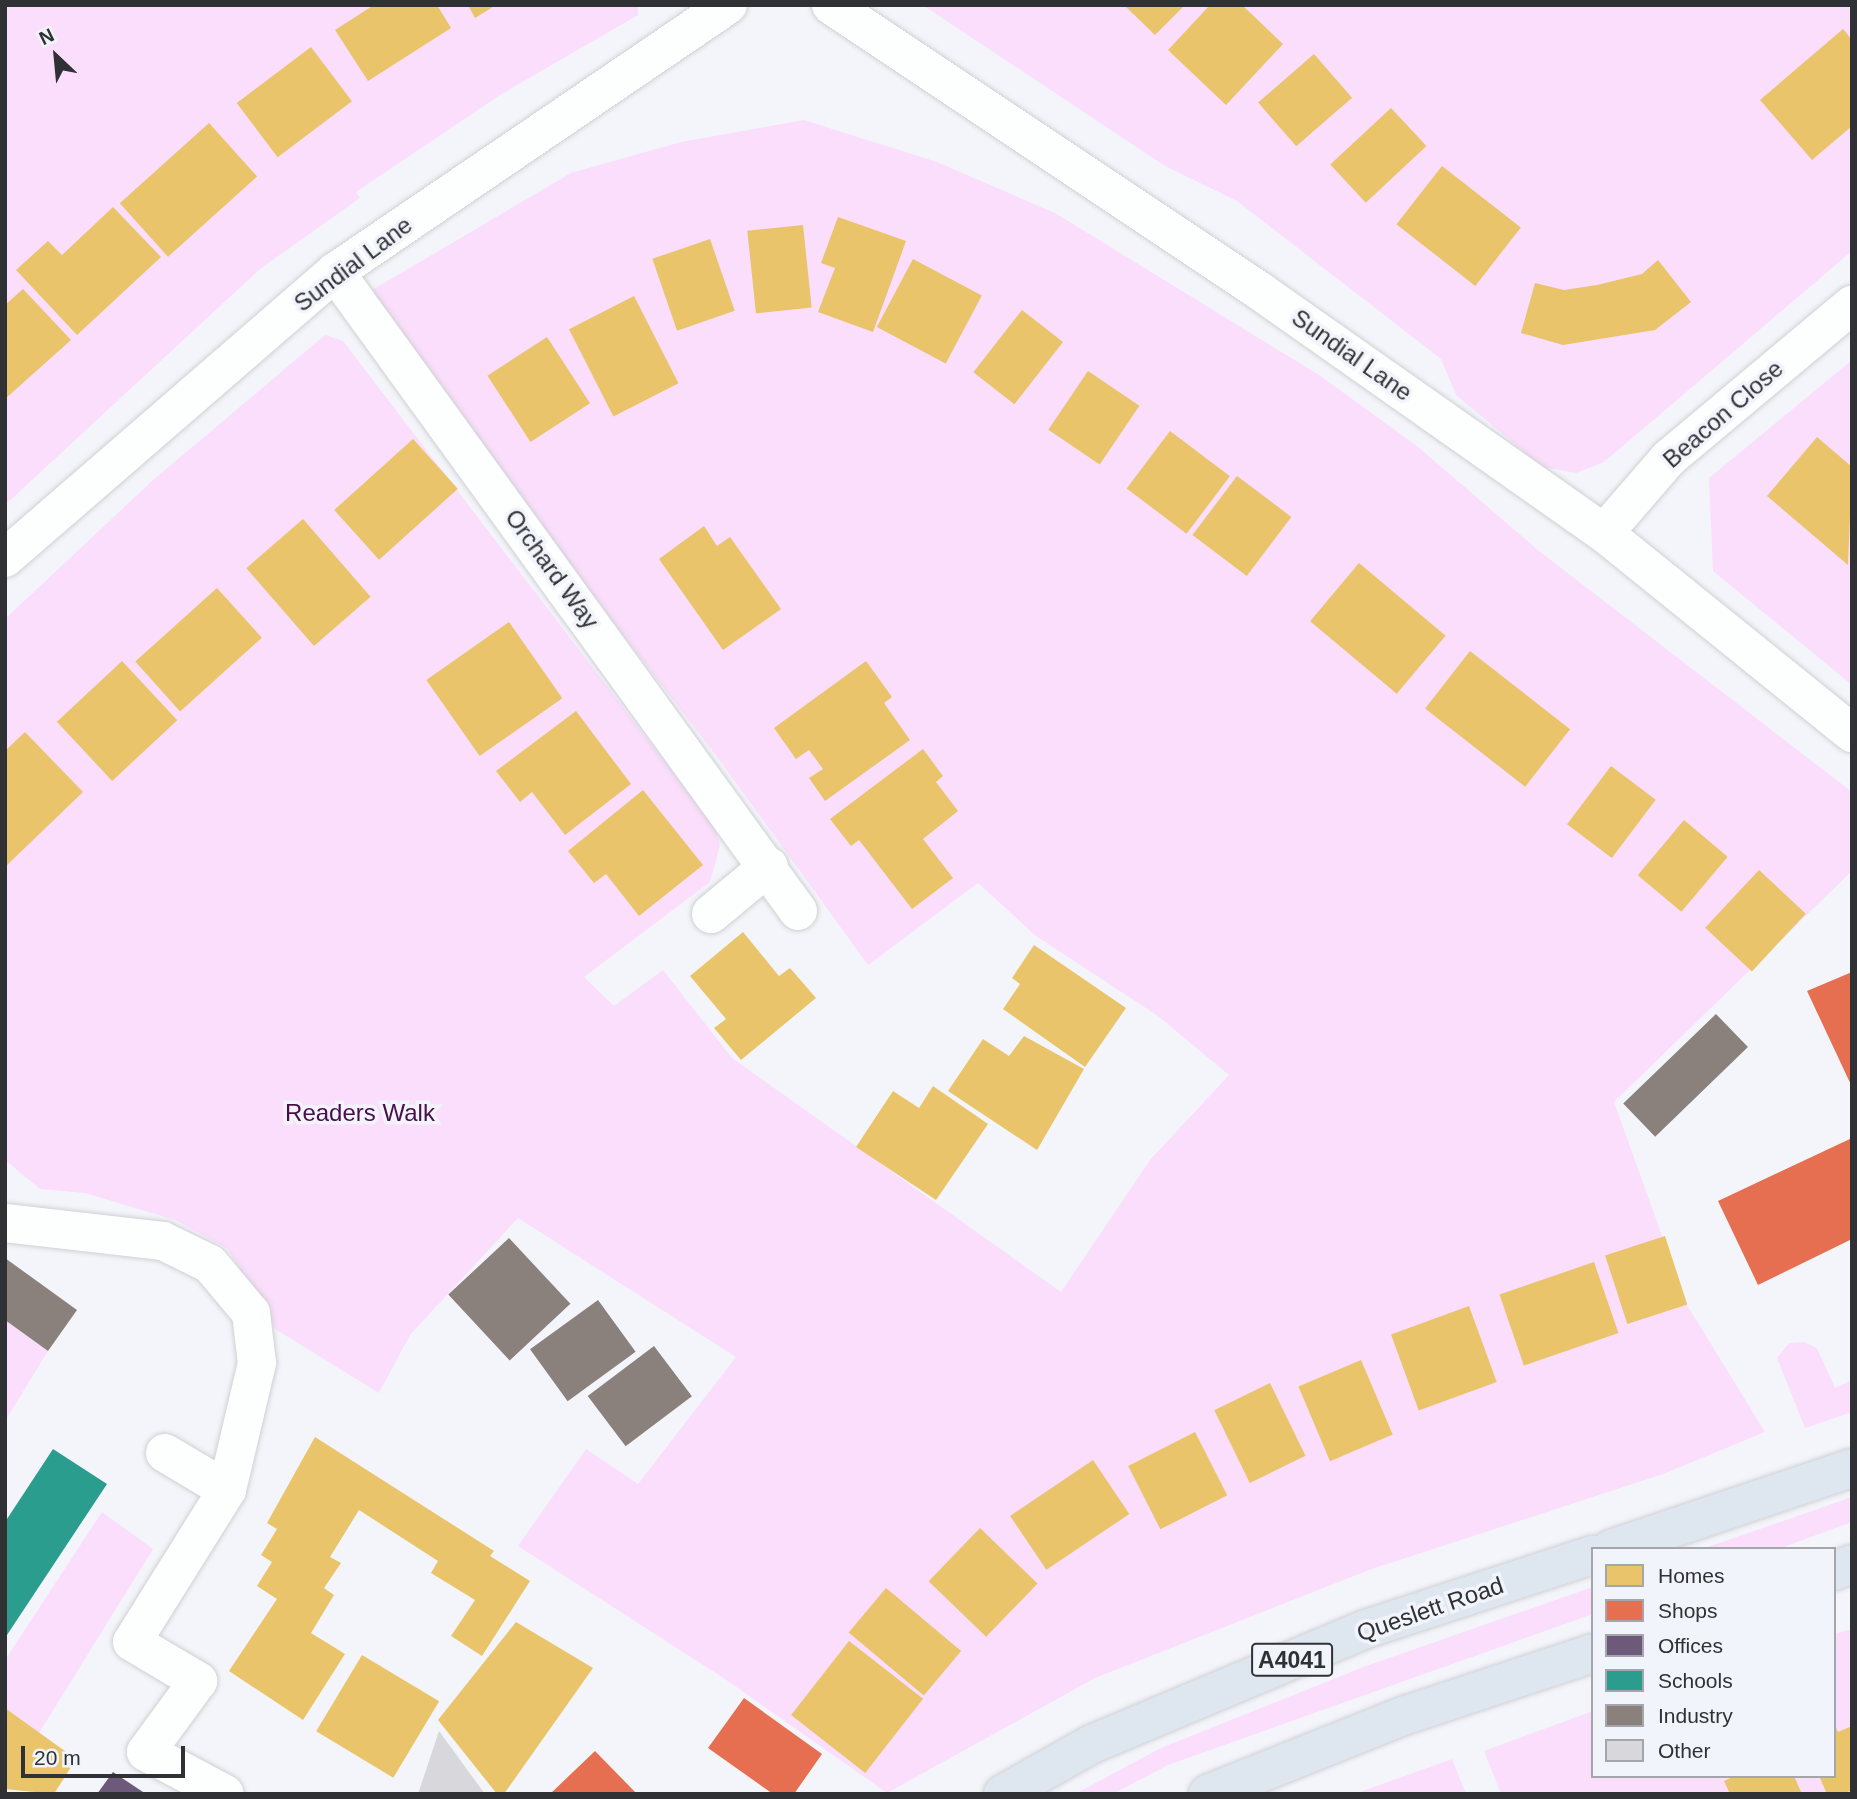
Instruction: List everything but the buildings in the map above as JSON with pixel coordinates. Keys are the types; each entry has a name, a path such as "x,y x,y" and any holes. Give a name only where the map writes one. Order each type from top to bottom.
{"highway":[{"path":"1617,1547 1852,1468"},
{"name":"Queslett Road","path":"1003,1794 1092,1744 1366,1629 1591,1556"},
{"path":"1209,1794 1406,1715 1591,1655"}],"street":[{"name":"Sundial Lane","path":"5,558 335,272 728,5"},
{"name":"Sundial Lane","path":"831,5 1261,292 1604,533 1852,733"},
{"name":"Orchard Way","path":"335,272 769,866 798,911"},
{"name":"Beacon Close","path":"1604,533 1669,458 1852,305"},
{"path":"711,914 769,866"},
{"path":"5,1223 163,1241 210,1264 251,1313 257,1363 227,1490 132,1642 198,1681 146,1752 225,1794"},
{"path":"165,1453 227,1490"}],"green space":[{"path":"5,5 638,5 638,15 500,95 356,192 360,198 260,269 5,505"},
{"path":"1852,5 1852,251 1604,462 1576,473 1542,467 1456,395 1441,359 1237,201 1165,166 924,6"},
{"name":"Readers Walk","path":"804,120 937,162 1055,213 1319,375 1417,446 1539,551 1852,792 1852,871 1614,1102 1687,1305 1765,1432 1663,1474 1369,1570 1095,1678 887,1793 725,1679 518,1546 586,1449 638,1484 736,1357 518,1218 410,1335 379,1393 275,1329 228,1249 175,1220 85,1193 40,1189 5,1160 5,619 152,481 325,335 343,341 716,829 720,846 710,882 584,977 614,1006 663,970 732,1058 1061,1292 1150,1160 1229,1075 1158,1016 1036,936 978,883 868,965 718,758 362,296 571,173 681,142"},
{"path":"1852,360 1852,685 1713,571 1709,478"},
{"path":"5,1320 48,1351 5,1421"},
{"path":"1804,1342 1817,1348 1835,1388 1852,1380 1852,1412 1805,1428 1777,1358 1789,1343"},
{"path":"1852,1497 1852,1522 1783,1547 1708,1547"},
{"path":"102,1512 153,1549 5,1788 5,1660"},
{"path":"1591,1588 1591,1615 1168,1765 1113,1794 1075,1794 1161,1748 1366,1666"},
{"path":"1852,1629 1852,1794 1501,1794 1484,1751 1591,1712 1591,1778 1836,1778 1836,1633"},
{"path":"1452,1759 1466,1794 1356,1794 1360,1792"}]}
